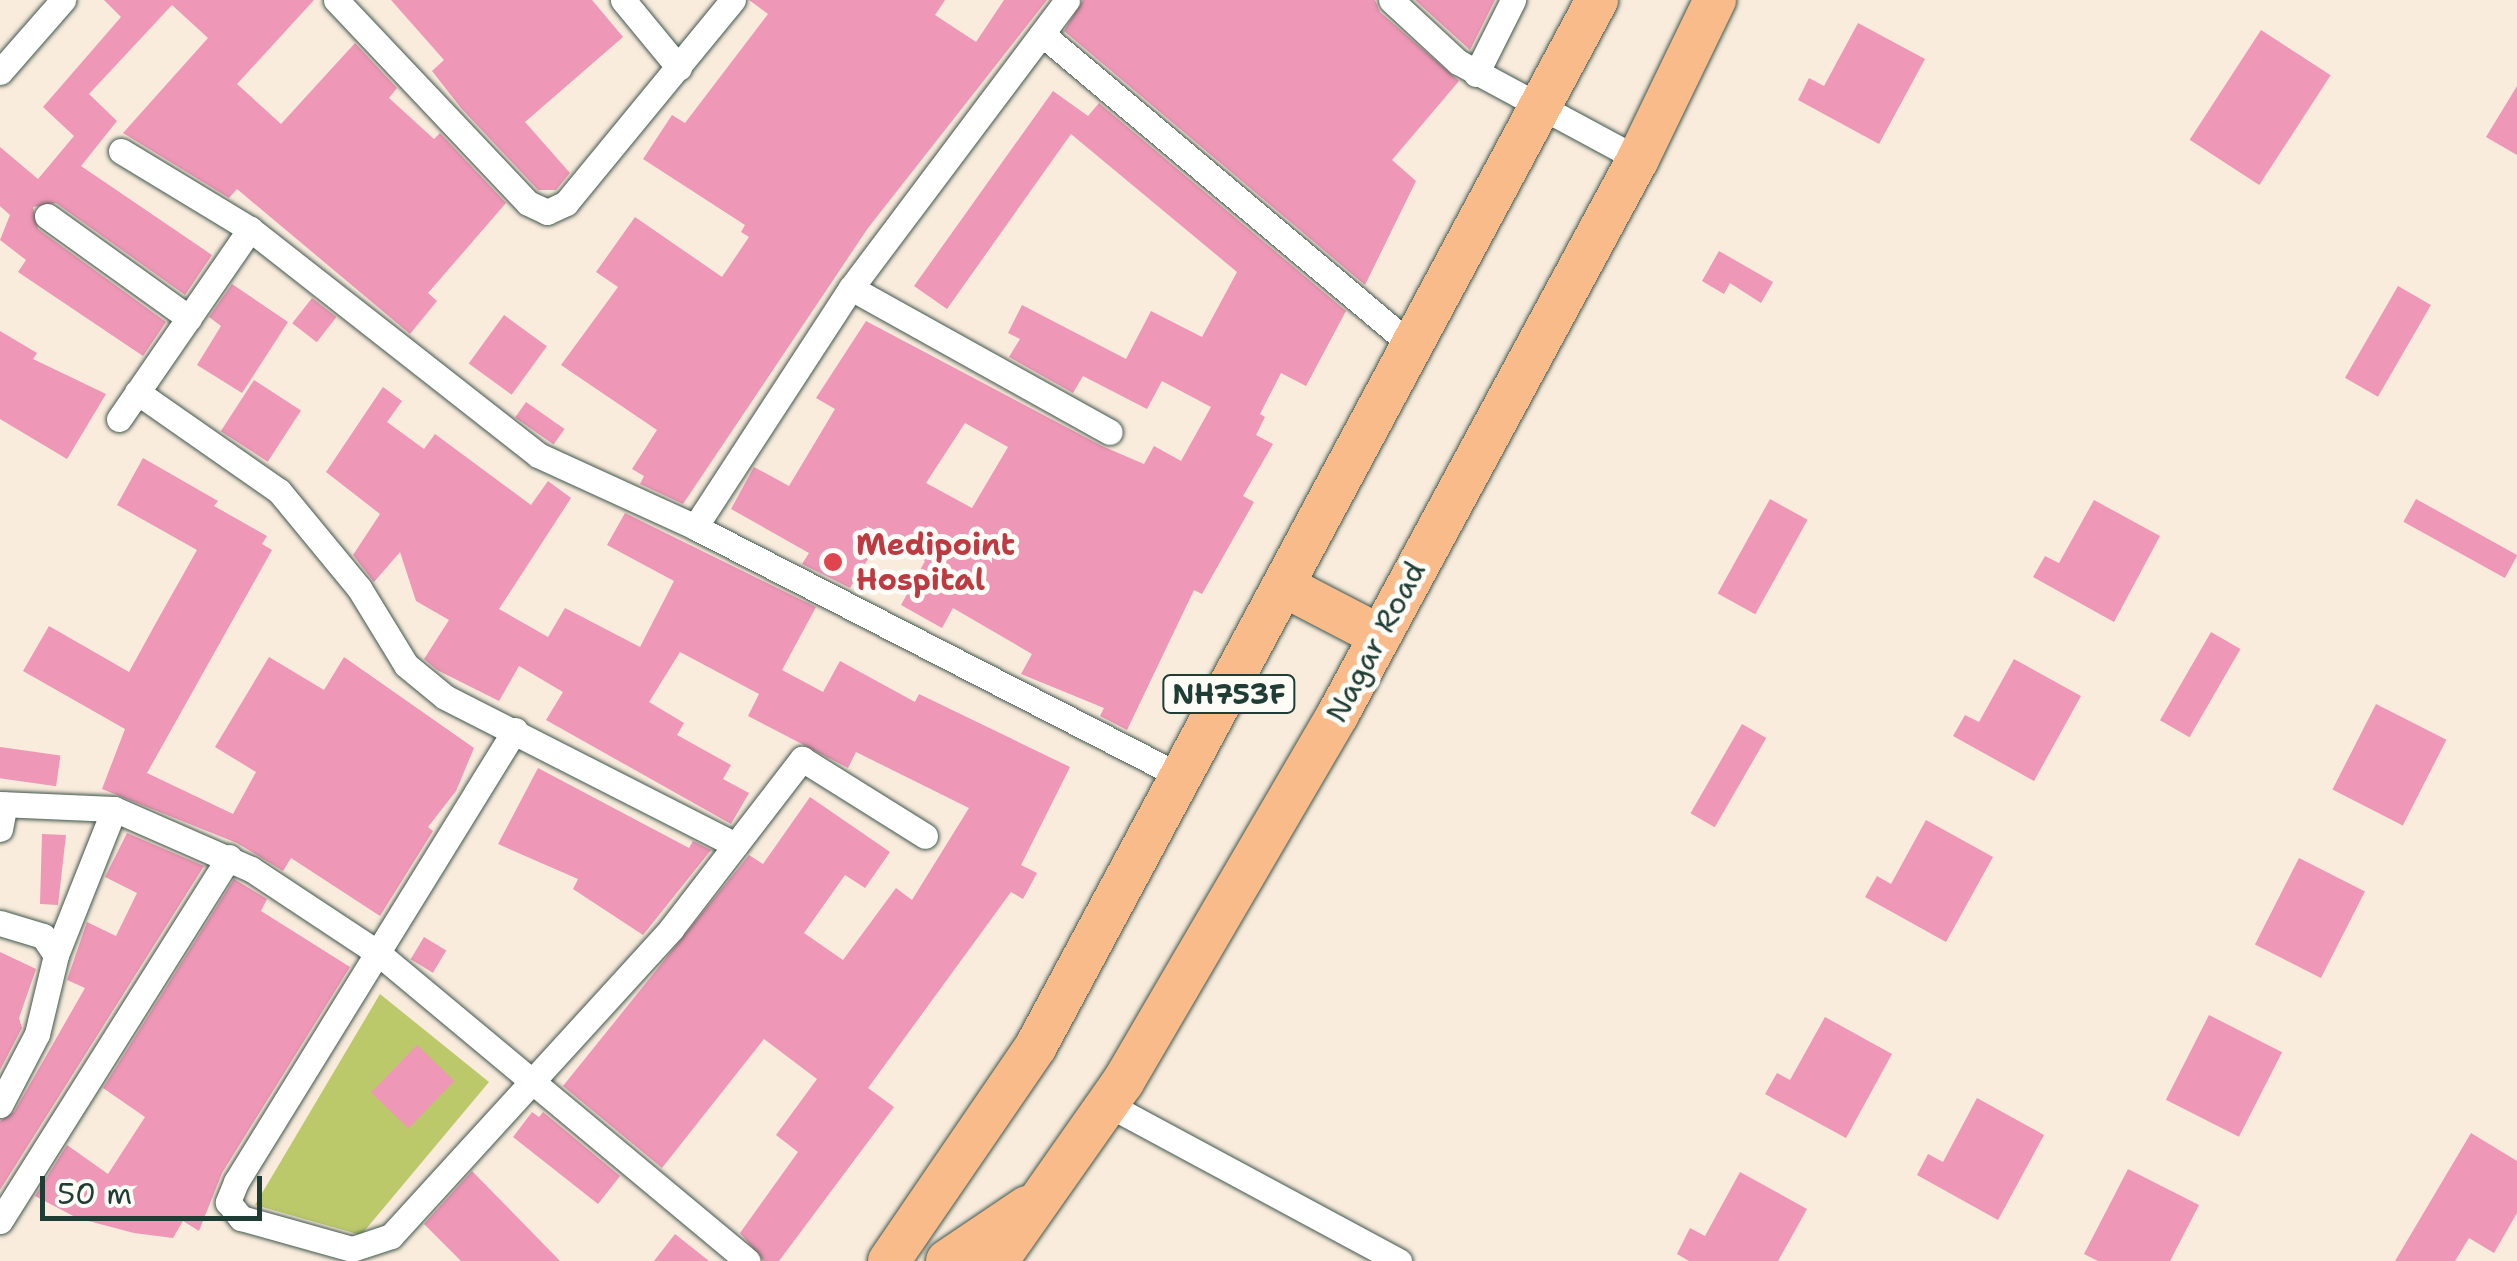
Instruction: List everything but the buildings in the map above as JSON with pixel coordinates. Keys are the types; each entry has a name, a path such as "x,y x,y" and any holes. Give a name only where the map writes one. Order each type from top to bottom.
{"highway":[{"name":"NH753F","path":"889,1261 1036,1046 1415,348 1597,0"},
{"name":"Nagar Road","path":"997,1261 1107,1104 1380,636 1638,159 1715,0"},
{"path":"1286,587 1380,636"},
{"path":"947,1261 1040,1199"}],"street":[{"path":"0,72 63,0"},
{"path":"336,0 528,202 547,212 566,203 733,0"},
{"path":"623,0 679,68"},
{"path":"695,527 851,288 1067,0"},
{"path":"1392,0 1476,74 1638,159"},
{"path":"1476,74 1513,0"},
{"path":"1042,34 1415,348"},
{"path":"121,152 250,228 496,428 538,455 695,527 1184,778"},
{"path":"47,216 189,318"},
{"path":"120,420 250,228"},
{"path":"851,288 1110,432"},
{"path":"138,392 278,491 359,588 406,666 446,697 736,845"},
{"path":"515,730 236,1182 228,1202 240,1218 352,1249 371,1247 391,1236 671,929 802,759 925,836"},
{"path":"0,1105 37,1034 56,955 114,809"},
{"path":"2,812 114,809 229,857 378,954 534,1079 748,1261"},
{"path":"0,1221 229,857"},
{"path":"0,922 43,936 56,955"},
{"path":"1107,1104 1400,1261"}],"green space":[{"path":"380,994 489,1082 361,1235 255,1205"}],"place":[{"name":"Medipoint Hospital","path":"833,562"}]}
